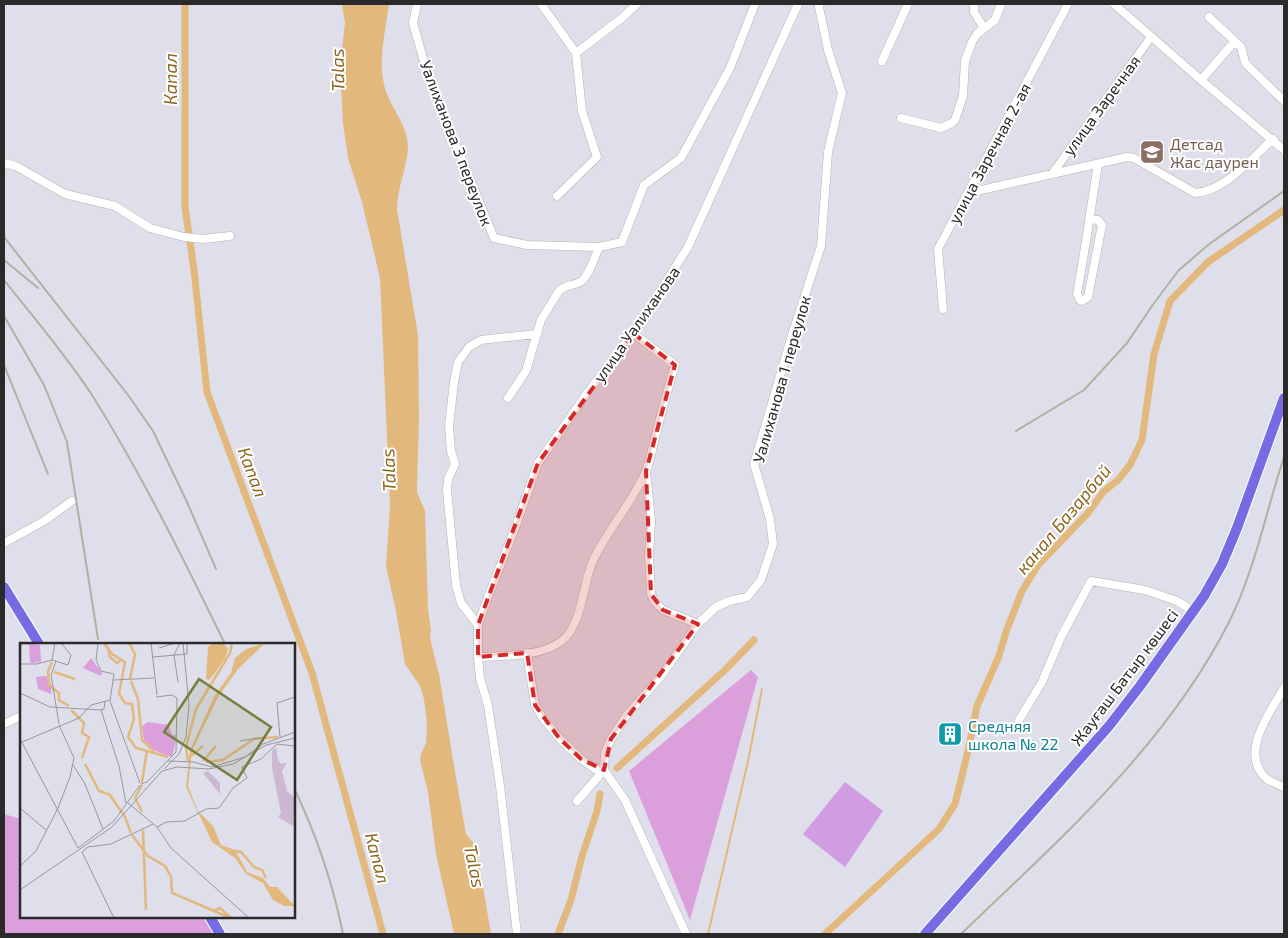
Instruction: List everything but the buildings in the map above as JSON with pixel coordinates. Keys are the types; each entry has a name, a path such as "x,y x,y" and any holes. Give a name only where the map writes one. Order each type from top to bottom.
{"main road":[{"name":"Жауғаш Батыр көшесі","path":"925,934 1109,726 1204,596 1222,564 1237,528 1284,398"},
{"path":"4,587 38,643"},
{"path":"211,918 220,934"}],"street":[{"name":"Уалиханова 3 переулок","path":"417,4 413,23 430,79 494,238 527,245 599,247"},
{"path":"541,4 576,53 582,112 597,157 557,196"},
{"path":"576,53 622,18 637,4"},
{"path":"508,398 526,372 541,320 559,291 562,288 579,283 585,278 599,247 622,242 644,185 681,158 730,68 755,4"},
{"name":"улица Уалиханова","path":"517,934 500,786 488,705 480,678 478,625 538,463 585,396 633,333 688,247 798,4"},
{"path":"882,60 908,4"},
{"path":"974,4 974,12 984,28"},
{"path":"902,118 941,128 955,120 963,96 966,61 972,42 977,34 995,20 1001,4"},
{"name":"улица Заречная 2-ая","path":"943,309 938,250 1068,4"},
{"name":"улица Заречная","path":"1114,4 1200,80 1284,150"},
{"name":"Уалиханова 1 переулок","path":"604,770 605,753 626,716 662,675 698,624 716,606 748,597 761,580 773,544 770,519 754,464 821,246 828,152 842,93 828,50 817,5"},
{"path":"1209,17 1241,47 1248,66 1284,101"},
{"name":"улица Заречная","path":"1052,174 1151,37"},
{"path":"1200,80 1234,41"},
{"name":"улица Заречная","path":"968,193 1098,164 1120,157 1134,158 1195,193 1204,192 1226,182 1273,139"},
{"path":"4,163 16,166 65,194 115,206 150,228 184,237 203,239 230,236"},
{"name":"улица Заречная","path":"1097,254 1088,297 1082,301 1077,294 1098,164"},
{"path":"1085,251 1097,254 1102,225 1098,220 1089,219"},
{"path":"478,657 527,654 556,645 569,632 577,617 586,577 595,557 646,471 675,364 633,333"},
{"path":"478,625 461,603 456,585 447,490 448,479 455,464 451,451 449,426 454,382 458,362 464,353 481,340 536,334"},
{"path":"646,471 651,521 649,556 651,594 654,601 663,610 698,624"},
{"path":"4,543 44,521 72,501"},
{"path":"1019,720 1042,682 1061,637 1091,581 1145,590 1177,601 1193,611"},
{"path":"527,654 535,705 559,738 582,759 595,768 604,770 625,800 686,934"},
{"path":"1284,688 1266,718 1255,742 1256,764 1267,779 1284,787"},
{"path":"4,724 20,716"},
{"path":"577,801 604,770"}],"highlighted area":[{"path":"633,333 675,365 646,471 651,594 663,610 698,624 611,739 604,770 581,759 559,738 535,705 527,653 478,657 478,625 538,463"}],"shaded area":[{"path":"751,670 758,677 690,920 629,771"},
{"path":"845,782 883,811 845,867 803,834"},
{"path":"4,814 20,819 20,918 205,918 214,934 4,934"}],"water":[{"name":"Talas","path":"342,4 389,4 383,44 382,75 386,92 404,129 408,145 397,209 418,335 419,419 417,492 425,511 430,638 439,674 466,834 476,846 491,934 454,934 436,854 428,792 420,760 426,743 427,724 424,699 420,686 405,664 386,566 390,505 380,278 362,202 348,158 343,123 340,66 345,23"}],"waterway":[{"name":"Капал","path":"185,4 185,207 207,392 312,673 383,934"},
{"name":"канал Базарбай","path":"825,934 939,829 955,804 977,706 999,656 1022,591 1038,565 1088,513 1103,492 1118,480 1130,465 1142,440 1154,354 1170,301 1208,262 1284,210"},
{"path":"617,768 725,670 754,640"},
{"path":"708,934 748,761 762,689"},
{"path":"558,934 571,900 582,856 597,811 600,794"}],"railway":[{"path":"1016,431 1084,390 1127,343 1178,271 1208,245 1284,191"},
{"path":"4,237 128,395 153,431 216,569"},
{"path":"4,260 38,288"},
{"path":"4,280 72,366 92,395 162,518 225,643"},
{"path":"4,316 44,385 67,442 98,639"},
{"path":"4,365 48,474"},
{"path":"961,934 1036,863 1108,789 1143,750 1175,709 1204,667 1229,622 1246,582 1284,457"},
{"path":"295,790 310,823 323,860 343,934"}],"place":[{"name":"Детсад Жас даурен","path":"1152,152"},
{"name":"Средняя школа № 22","path":"950,734"}]}
